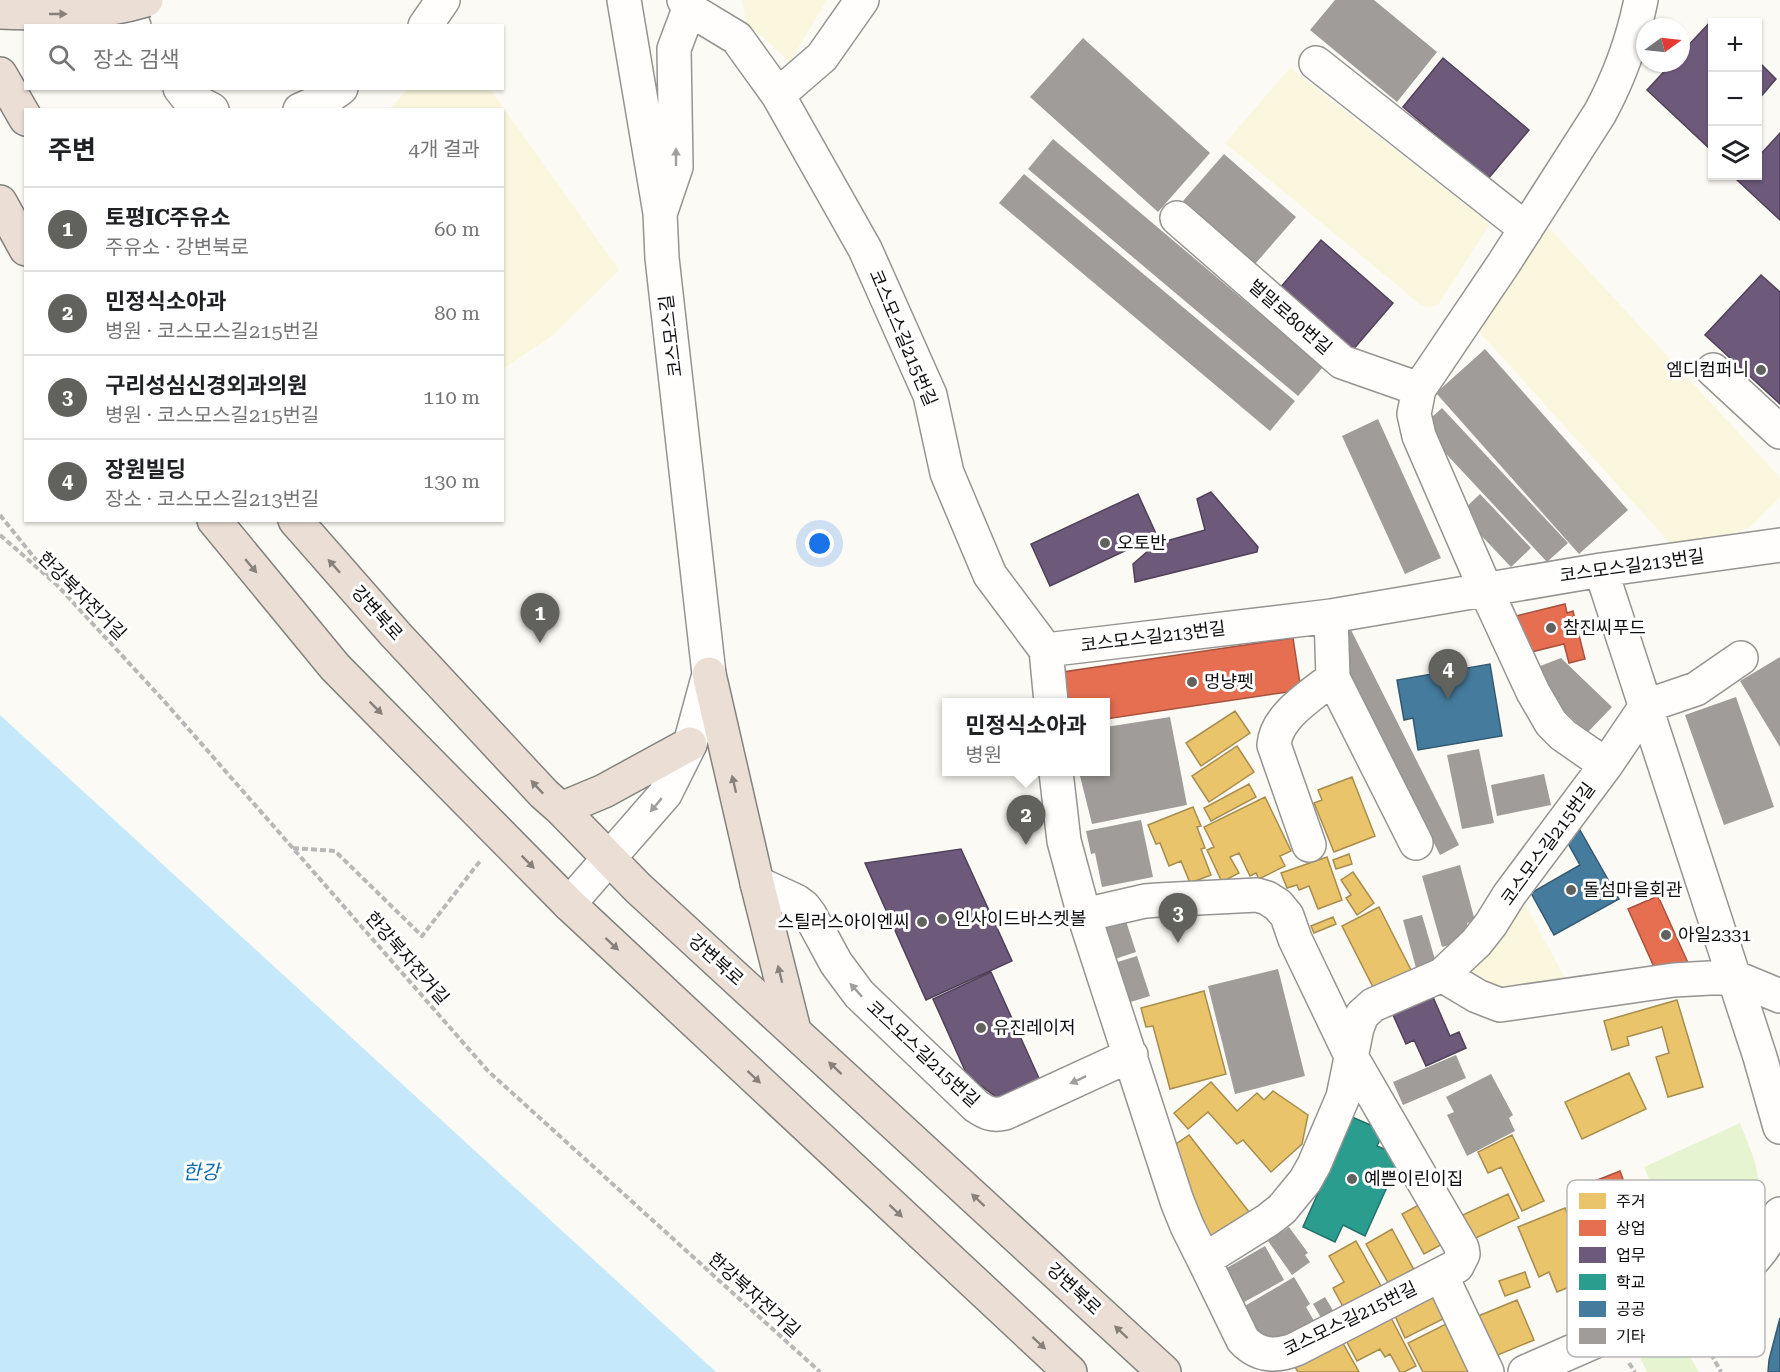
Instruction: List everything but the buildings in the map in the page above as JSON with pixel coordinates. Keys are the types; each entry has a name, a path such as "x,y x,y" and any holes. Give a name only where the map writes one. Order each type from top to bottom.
{"highway":[{"path":"0,12 64,15 127,6 146,0"},
{"path":"0,74 24,116"},
{"path":"0,202 24,245"},
{"path":"216,522 335,667 569,904 1066,1370"},
{"name":"강변북로","path":"297,522 396,635 544,794 561,808 669,918 794,1030 1164,1372"},
{"path":"709,674 757,883 794,1030"},
{"path":"561,808 604,791 690,744"}],"street":[{"path":"120,0 133,24"},
{"path":"426,24 443,0"},
{"name":"코스모스길","path":"624,0 660,213 662,258 709,674"},
{"path":"778,95 822,57 862,0"},
{"path":"1606,765 1573,743 1551,723 1533,692 1419,436 1414,414 1419,389 1526,229 1610,95 1627,54 1641,0"},
{"path":"660,213 676,167 674,49 687,5"},
{"name":"코스모스길215번길","path":"687,5 737,38 778,95 865,249 930,395 947,473 990,575 1046,650"},
{"path":"1316,63 1526,229"},
{"path":"182,90 187,97 208,108"},
{"path":"304,108 338,90"},
{"name":"벌말로80번길","path":"1177,218 1342,362 1419,389"},
{"path":"1713,370 1780,432"},
{"name":"코스모스길213번길","path":"1046,650 1331,616 1485,588 1780,545"},
{"path":"1601,570 1734,977 1780,1127"},
{"path":"1331,616 1333,678 1416,843"},
{"path":"1046,650 1051,698"},
{"path":"1646,706 1696,689 1741,658"},
{"path":"569,904 665,794 690,744 709,674"},
{"path":"1309,845 1274,745 1274,737 1284,721 1333,678"},
{"name":"코스모스길215번길","path":"1204,1260 1268,1220 1282,1209 1305,1181 1342,1097 1362,1015 1373,1005 1442,975 1476,943 1606,765 1646,706"},
{"name":"코스모스길215번길","path":"1057,776 1064,841 1084,915 1186,1226 1243,1340 1251,1349 1271,1354 1284,1354 1457,1266 1463,1254 1462,1248 1352,1058 1299,948 1287,916 1278,905 1268,898 1257,895 1145,901 1084,915"},
{"name":"코스모스길215번길","path":"757,883 796,901 804,908 836,963 859,994 976,1106 986,1112 995,1115 1005,1113 1131,1055"},
{"path":"1442,975 1477,996 1500,1005 1674,980 1734,977 1780,996"},
{"path":"1765,1245 1771,1238 1780,1214"},
{"path":"1441,1275 1487,1372"},
{"path":"1525,1372 1567,1354"}],"path":[{"path":"0,515 57,585"},
{"name":"한강북자전거길","path":"0,535 57,585 164,700 488,1071 820,1372"},
{"path":"293,848 335,851 422,936 482,858"},
{"path":"1713,1357 1721,1372"}],"shaded area":[{"path":"742,0 827,0 790,62 746,22"},
{"path":"1290,68 1490,224 1438,305 1430,307 1421,305 1225,143"},
{"path":"406,90 491,90 504,108 390,108"},
{"path":"504,109 619,270 552,336 504,368"},
{"path":"1536,214 1775,472 1780,480 1780,497 1750,527 1740,532 1676,544 1669,542 1467,318"},
{"path":"1522,898 1568,984 1511,994 1465,972"}],"green space":[{"path":"1740,1123 1753,1156 1758,1180 1650,1180 1644,1167"},
{"path":"1640,1357 1690,1357 1699,1372 1647,1372"}],"water":[{"name":"한강","path":"0,715 716,1372 0,1372"}],"place":[{"name":"엠디컴퍼니","path":"1761,370"},
{"name":"오토반","path":"1105,543"},
{"name":"참진씨푸드","path":"1551,628"},
{"name":"토평IC주유소","path":"540,643"},
{"name":"멍냥펫","path":"1192,682"},
{"name":"장원빌딩","path":"1448,699"},
{"name":"민정식소아과","path":"1026,845"},
{"name":"돌섬마을회관","path":"1571,890"},
{"name":"인사이드바스켓볼","path":"942,919"},
{"name":"스틸러스아이엔씨","path":"922,922"},
{"name":"아일2331","path":"1666,935"},
{"name":"구리성심신경외과의원","path":"1178,943"},
{"name":"유진레이저","path":"981,1028"},
{"name":"예쁜이린이집","path":"1352,1179"}]}
